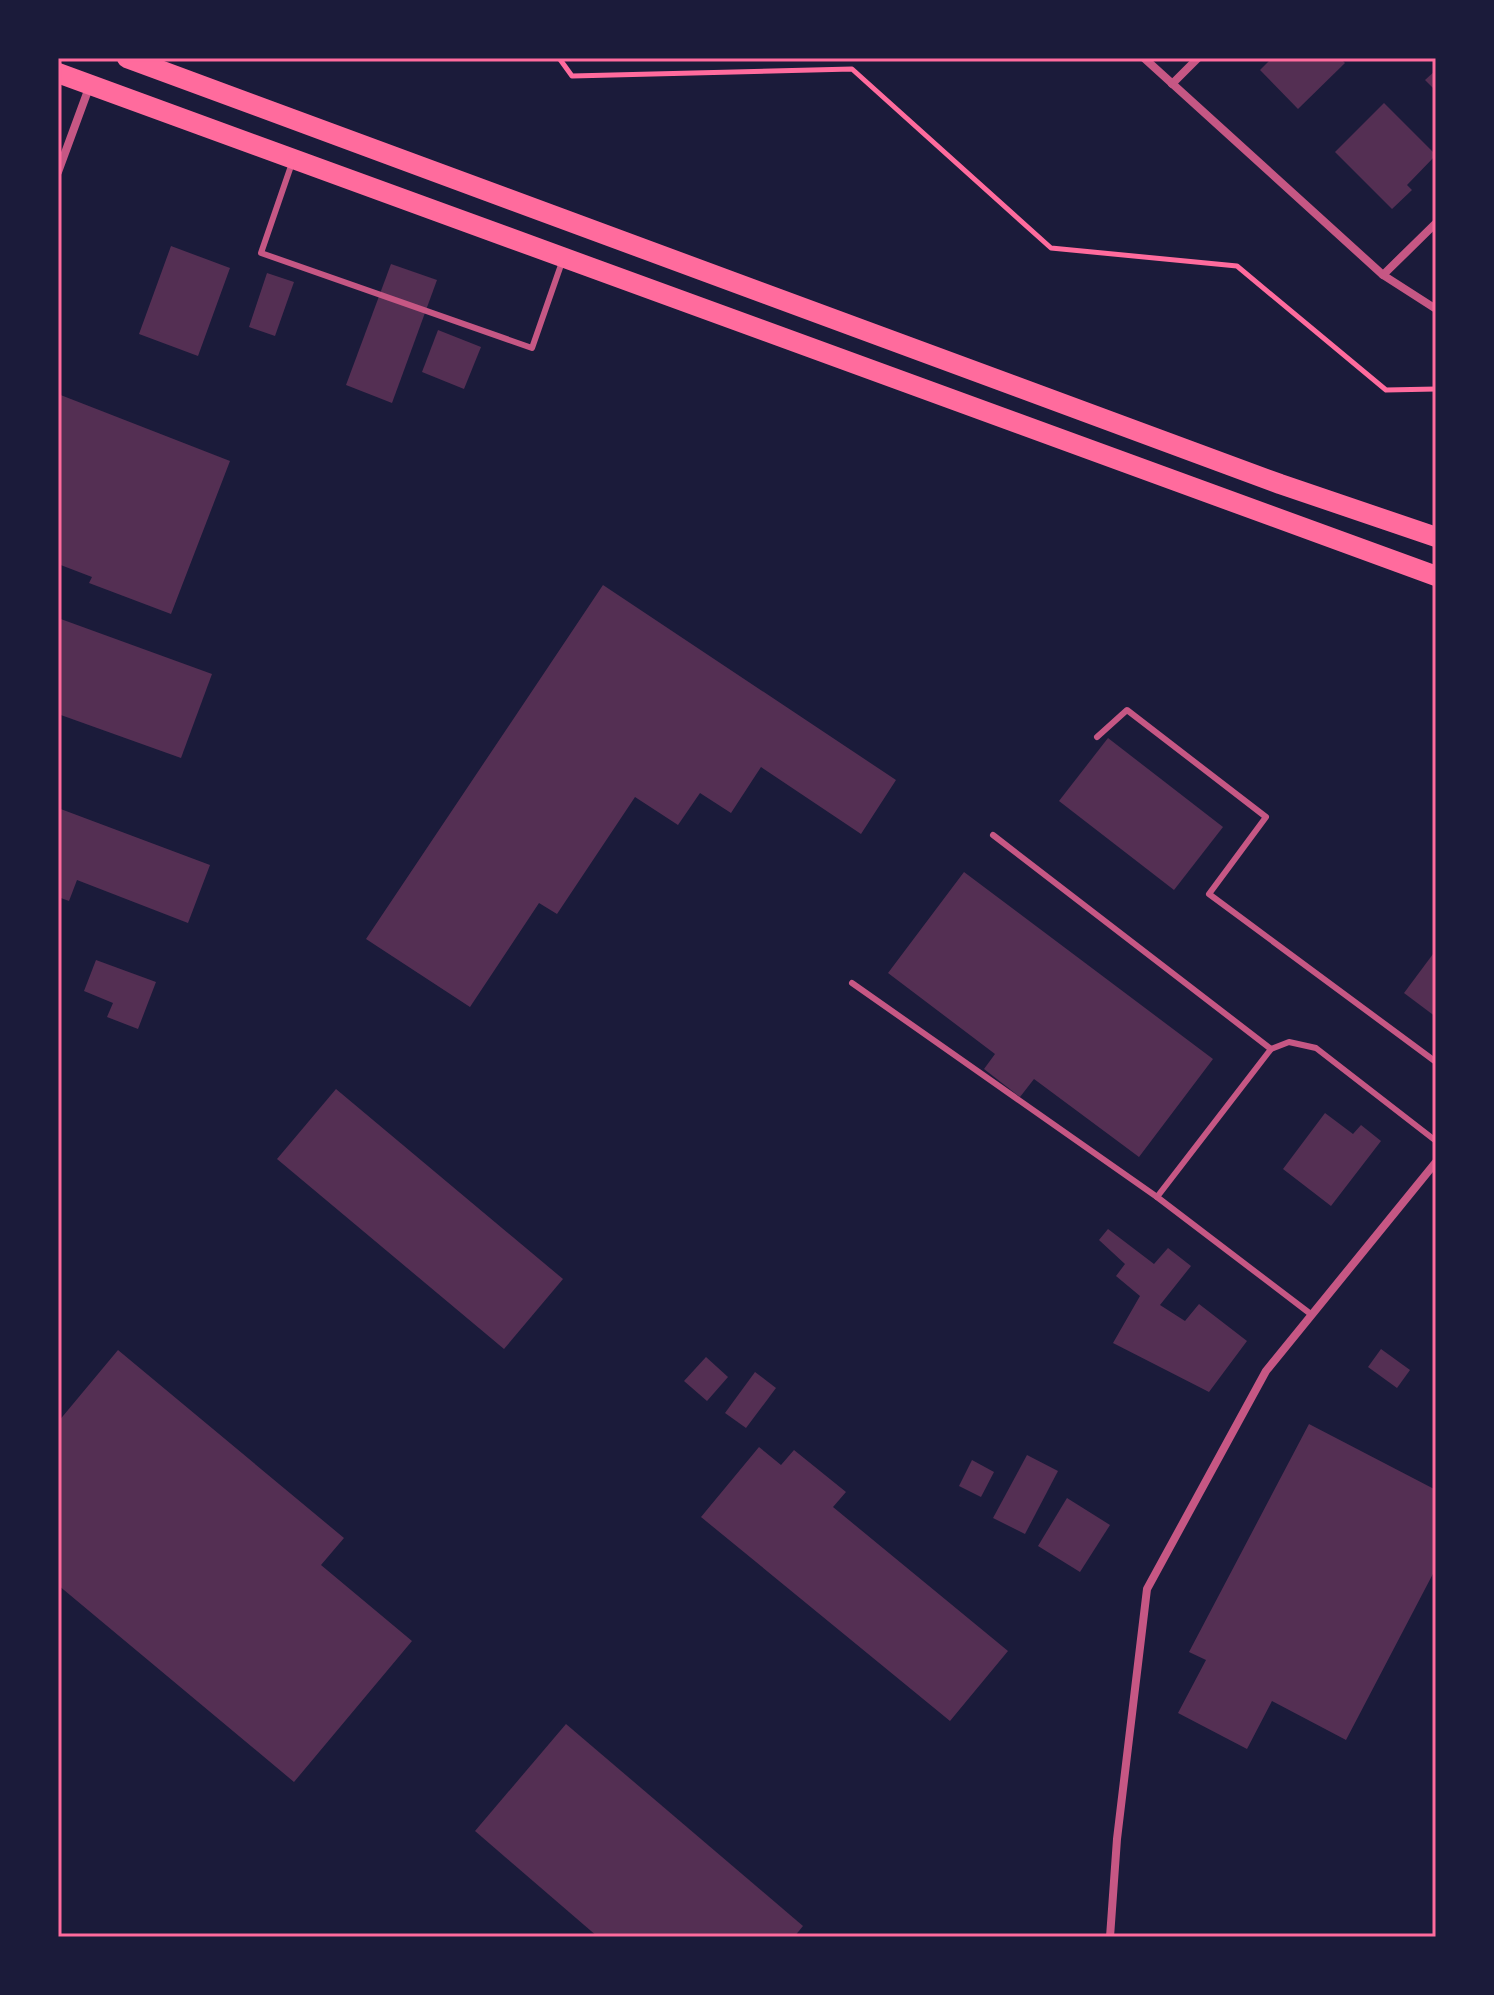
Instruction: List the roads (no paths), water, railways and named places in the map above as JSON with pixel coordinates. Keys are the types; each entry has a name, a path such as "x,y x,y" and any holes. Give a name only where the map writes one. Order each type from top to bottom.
{"main road":[{"path":"127,58 1280,484 1436,537"},
{"path":"58,73 1436,576"}],"street":[{"path":"1144,58 1383,275 1436,309"},
{"path":"1172,84 1198,58"},
{"path":"58,172 90,84"},
{"path":"1383,275 1436,223"},
{"path":"1110,1937 1117,1839 1147,1589 1266,1371 1436,1162"}],"lane":[{"path":"293,160 261,253 532,348 563,259"},
{"path":"1097,737 1127,710 1266,817 1209,894 1436,1062"},
{"path":"993,835 1271,1049"},
{"path":"852,983 1157,1197 1312,1315"},
{"path":"1157,1197 1271,1049 1289,1042 1316,1048 1436,1141"}]}
